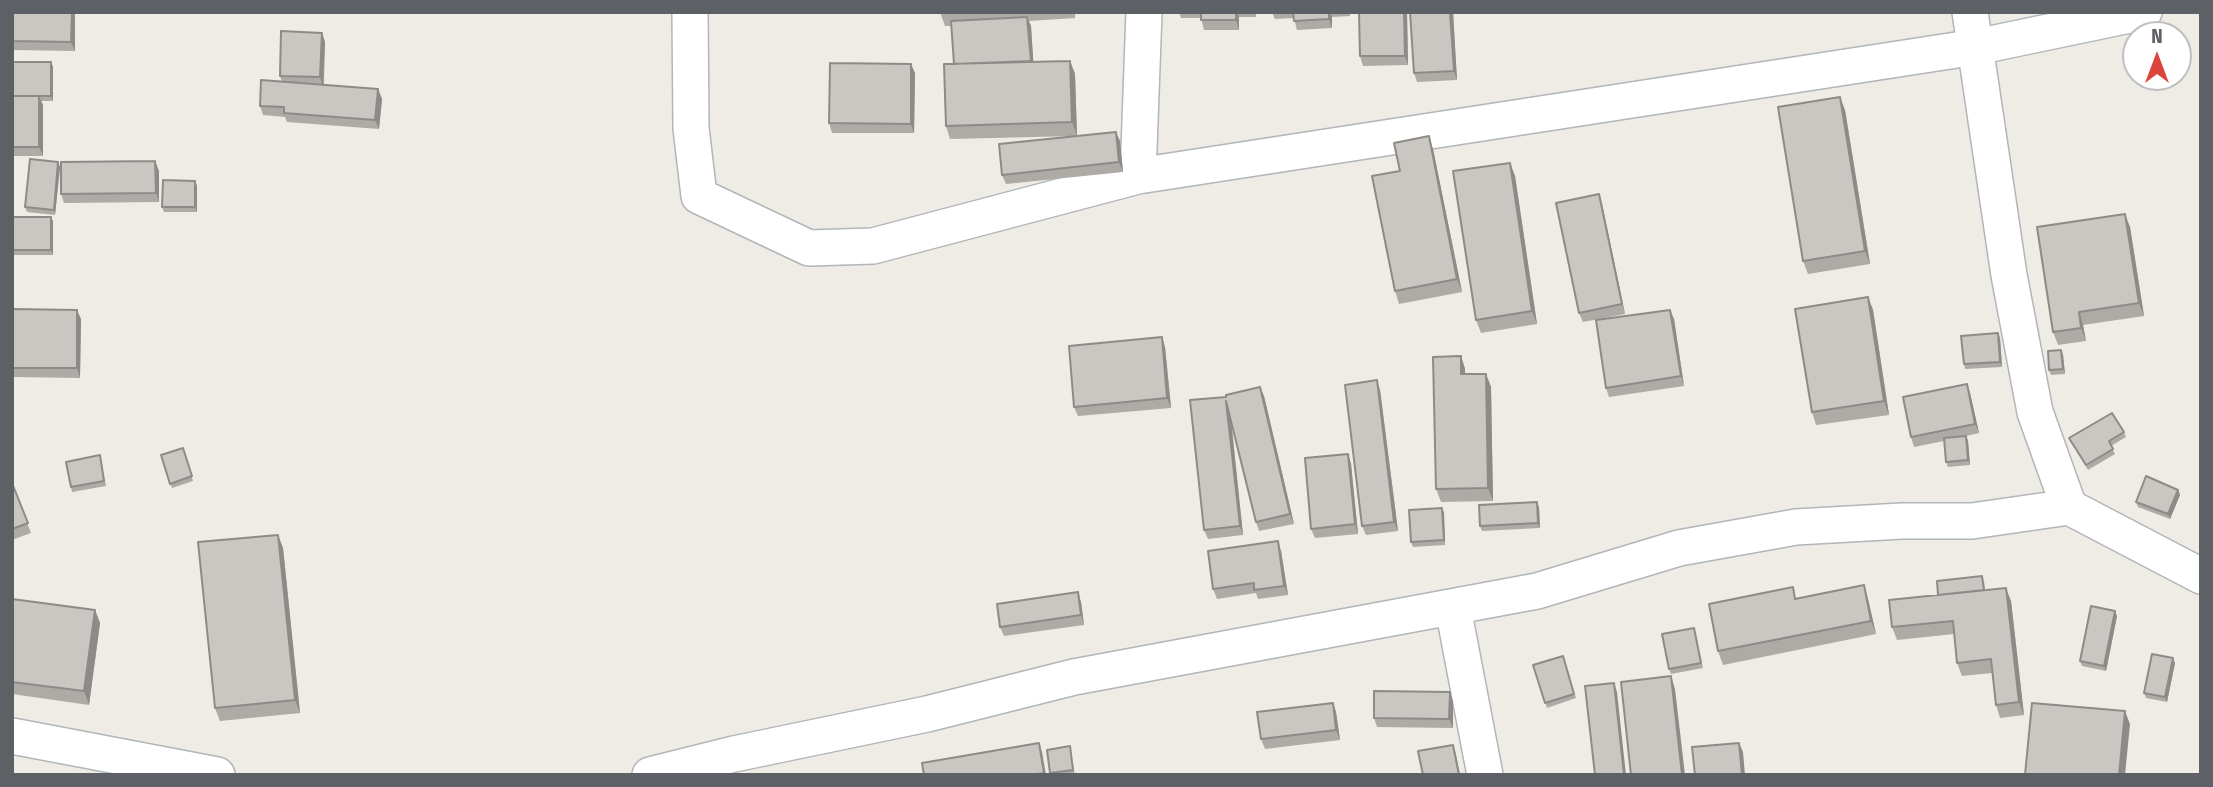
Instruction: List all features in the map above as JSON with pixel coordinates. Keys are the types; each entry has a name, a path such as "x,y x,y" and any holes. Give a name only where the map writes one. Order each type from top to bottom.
{"street":[{"path":"690,12 691,128 699,196 809,248 873,246 1138,176 1976,47 2144,12"},
{"path":"1138,176 1144,12"},
{"path":"1970,12 2010,275 2035,412 2069,507"},
{"path":"650,775 734,754 927,714 1074,677 1537,591 1679,548 1796,527 1902,521 1972,521 2069,507 2201,576"},
{"path":"1453,608 1485,775"},
{"path":"12,736 216,775"}],"building":[{"path":"12,12 72,12 71,42 12,41"},
{"path":"1201,12 1236,12 1236,20 1201,20"},
{"path":"1293,12 1329,12 1329,19 1294,21"},
{"path":"1359,12 1404,12 1405,56 1360,56"},
{"path":"1410,12 1450,12 1454,71 1414,73"},
{"path":"1027,17 1031,61 954,64 951,21"},
{"path":"281,31 322,33 320,77 280,76"},
{"path":"1070,61 1072,122 946,126 944,64"},
{"path":"12,62 51,62 51,96 12,96"},
{"path":"830,63 911,64 911,124 829,123"},
{"path":"261,80 378,89 375,120 284,113 284,107 260,106"},
{"path":"12,96 39,96 39,147 12,147"},
{"path":"1840,97 1865,251 1803,261 1778,107"},
{"path":"1116,132 1119,162 1002,175 999,144"},
{"path":"1429,136 1457,279 1395,291 1372,176 1400,171 1394,143"},
{"path":"30,159 58,162 54,210 25,207"},
{"path":"155,161 156,193 61,194 61,162"},
{"path":"1510,163 1532,311 1476,320 1453,171"},
{"path":"163,180 195,181 195,207 162,207"},
{"path":"1599,194 1622,304 1579,313 1556,203"},
{"path":"2125,214 2139,303 2079,312 2081,328 2053,332 2037,227"},
{"path":"12,217 51,217 51,250 12,250"},
{"path":"1868,297 1884,401 1812,412 1795,309"},
{"path":"12,309 77,310 77,368 12,368"},
{"path":"1670,310 1681,376 1606,388 1596,320"},
{"path":"1998,333 2000,362 1964,364 1961,336"},
{"path":"1162,337 1167,398 1074,407 1069,346"},
{"path":"2061,350 2063,369 2049,370 2048,351"},
{"path":"1461,356 1461,374 1486,374 1488,488 1436,489 1433,357"},
{"path":"1377,380 1394,522 1362,526 1345,385"},
{"path":"1967,384 1975,424 1911,437 1903,397"},
{"path":"1260,387 1290,514 1256,522 1226,401 1240,526 1204,530 1190,400 1226,397"},
{"path":"2112,413 2124,432 2109,441 2113,449 2086,465 2069,438"},
{"path":"1966,436 1968,460 1946,462 1944,438"},
{"path":"183,448 192,476 170,484 161,455"},
{"path":"1348,454 1355,524 1311,529 1305,458"},
{"path":"100,455 104,481 71,487 66,462"},
{"path":"2146,476 2178,490 2168,514 2136,502"},
{"path":"12,483 28,523 12,529"},
{"path":"1537,502 1538,523 1480,526 1479,505"},
{"path":"1442,508 1444,540 1411,542 1409,510"},
{"path":"278,535 295,700 215,708 198,542"},
{"path":"1278,541 1284,586 1254,590 1254,583 1213,589 1208,551"},
{"path":"1982,576 1984,590 1938,595 1937,581"},
{"path":"1864,585 1871,621 1718,651 1709,604 1793,587 1795,599"},
{"path":"2006,588 2019,702 1996,705 1991,659 1957,663 1953,621 1892,627 1889,600"},
{"path":"1078,592 1081,615 1000,627 997,604"},
{"path":"12,599 95,610 84,691 12,682"},
{"path":"2091,606 2115,611 2104,666 2080,661"},
{"path":"1694,628 1701,663 1669,669 1662,634"},
{"path":"2152,654 2173,658 2165,697 2144,693"},
{"path":"1563,656 1574,694 1545,703 1533,665"},
{"path":"1671,676 1682,775 1631,775 1621,682"},
{"path":"1614,683 1624,775 1595,775 1585,686"},
{"path":"1374,691 1450,692 1449,719 1374,718"},
{"path":"1333,703 1336,730 1261,739 1257,712"},
{"path":"2032,703 2125,711 2119,775 2025,775"},
{"path":"1039,743 1044,773 924,775 922,763"},
{"path":"1739,743 1742,775 1695,775 1692,747"},
{"path":"1453,745 1459,775 1423,775 1418,751"},
{"path":"1070,746 1073,770 1050,773 1047,750"}]}
